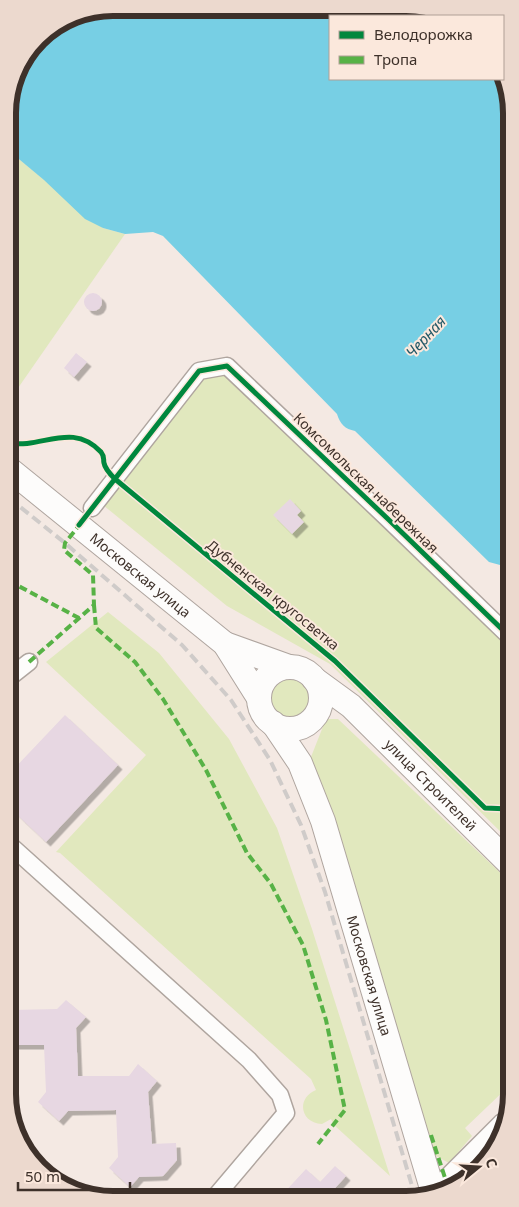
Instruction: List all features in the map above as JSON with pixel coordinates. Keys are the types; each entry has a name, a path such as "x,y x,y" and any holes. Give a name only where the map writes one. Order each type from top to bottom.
{"main road":[{"name":"Московская улица","path":"16,474 225,644"},
{"path":"225,644 308,672 314,679 319,687 314,714 300,763"},
{"path":"225,644 259,698"},
{"path":"289,667 271,673 260,689 261,708 273,723 291,728 314,714 351,706"},
{"name":"улица Строителей","path":"314,679 351,706 503,857"},
{"name":"Московская улица","path":"273,723 300,763 323,821 431,1187"}],"street":[{"name":"Комсомольская набережная","path":"92,508 199,371 227,366 390,520 503,631"},
{"path":"16,672 29,662"},
{"path":"16,850 249,1060 280,1095 286,1114 220,1191"},
{"name":"Московская улица","path":"443,1183 496,1128"}],"green space":[{"path":"16,157 103,228 125,234 16,391"},
{"path":"225,375 503,634 503,834 330,664 227,606 103,505 201,377"},
{"path":"108,612 159,653 229,739 277,828 312,929 390,1176 334,1125 331,1119 322,1124 315,1123 309,1119 303,1110 303,1104 305,1099 316,1090 311,1079 60,853 56,852 146,755 46,662"},
{"path":"286,676 294,676 306,682 312,698 306,714 294,720 286,720 274,714 268,702 268,694 274,682"},
{"path":"326,719 338,719 503,875 503,1092 465,1128 472,1136 467,1142 454,1142 454,1157 449,1163 436,1156 330,817 309,762"}],"water":[{"name":"Черная","path":"114,16 329,16 329,80 496,80 502,101 503,114 503,568 489,562 355,431 343,426 337,414 163,236 153,232 125,234 103,228 85,219 16,157 16,107 20,88 26,71 36,54 54,36 82,21"}],"building":[{"path":"89,293 97,293 102,298 100,309 89,311 84,306 84,298"},
{"path":"76,353 87,362 74,377 64,368"},
{"path":"290,499 301,511 297,515 304,522 292,534 273,515"},
{"path":"65,715 118,765 46,842 16,814 16,767"},
{"path":"66,1000 86,1017 76,1028 78,1076 129,1076 138,1064 157,1081 148,1092 152,1144 176,1143 177,1160 163,1176 139,1177 130,1187 109,1168 118,1157 116,1110 68,1111 59,1121 38,1102 46,1092 44,1045 16,1045 16,1010 57,1009"},
{"path":"335,1166 346,1176 332,1191 286,1191 306,1169 320,1182"}],"railway":[{"path":"16,504 65,543 182,645 231,700 270,760 301,825 325,892 413,1190"}],"marked path":[{"path":"29,662 94,605 93,575 64,550 65,543 81,523"},
{"path":"16,585 79,618"},
{"path":"94,605 96,628 135,662 163,699 206,770 247,853 271,884 303,945 326,1020 345,1110 318,1144"},
{"path":"431,1135 446,1182"}],"cycle path":[{"path":"79,525 199,371 227,366 503,630"},
{"name":"Дубненская кругосветка","path":"16,444 33,443 68,437 79,438 90,443 101,452 108,472 115,479 335,661 485,808 503,809"}]}
